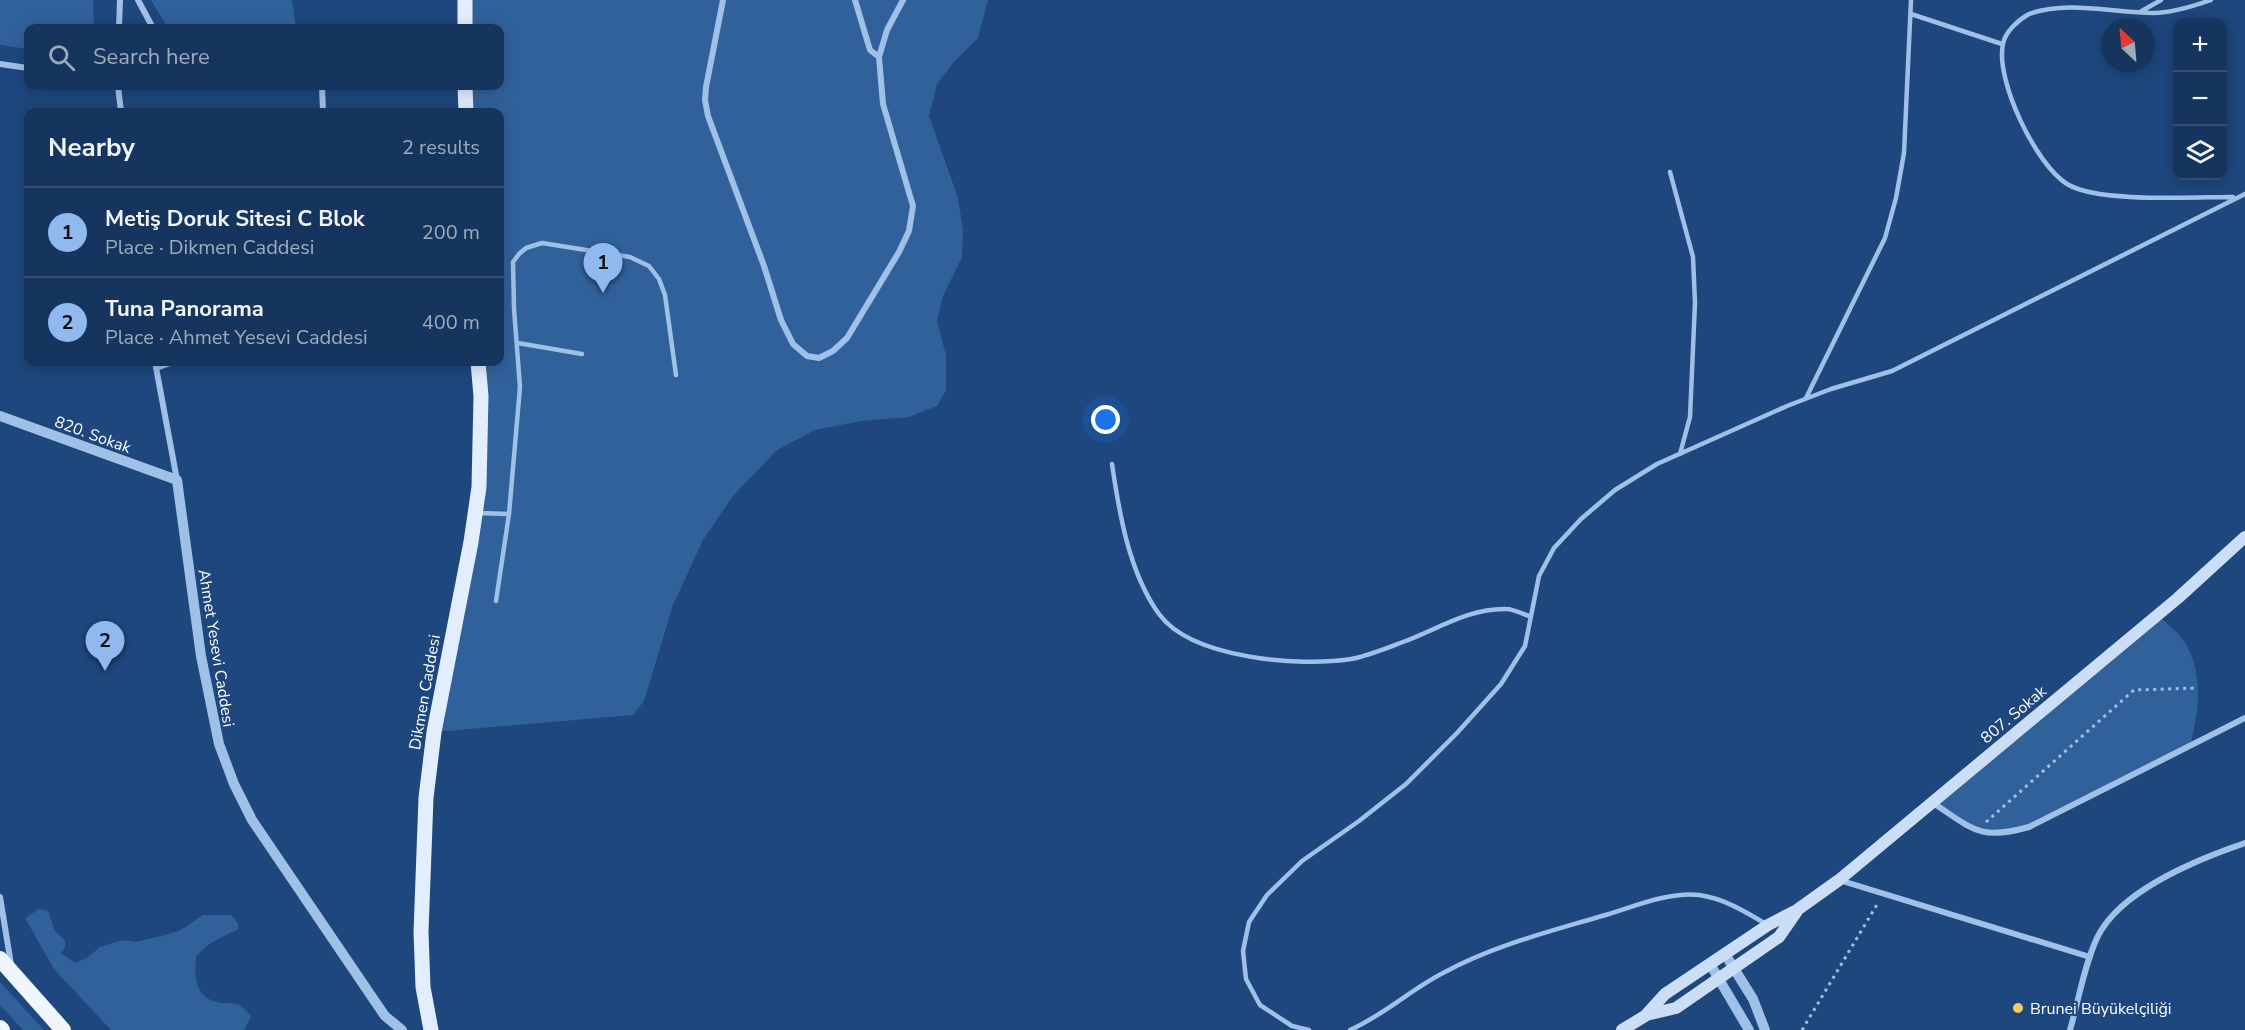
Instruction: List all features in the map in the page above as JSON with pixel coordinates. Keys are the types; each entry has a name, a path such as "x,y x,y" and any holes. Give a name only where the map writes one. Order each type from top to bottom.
{"highway":[{"path":"0,960 63,1030"}],"main road":[{"path":"465,0 465,24"},
{"path":"465,90 465,108"},
{"name":"Dikmen Caddesi","path":"431,1030 423,987 421,932 426,798 434,732 476,513 481,434 478,366"},
{"name":"807. Sokak","path":"1622,1030 1645,1016 1665,994 1768,925 1797,910 1839,880 2178,598 2245,537"},
{"name":"807. Sokak","path":"1645,1016 1676,1008 1779,937 1797,910"}],"street":[{"path":"119,24 120,0"},
{"path":"138,0 151,24"},
{"path":"723,0 706,87 705,100 708,116 765,266 781,320 793,344 807,356 819,358 833,351 847,338 899,252 909,231 913,206 883,104 879,57 887,30 903,0"},
{"path":"855,0 870,50 879,57"},
{"path":"0,64 24,67"},
{"path":"118,90 121,108"},
{"path":"322,90 323,108"},
{"name":"Ahmet Yesevi Caddesi","path":"155,366 177,480 209,700 219,744 234,784 252,820 385,1016 402,1030"},
{"name":"820. Sokak","path":"0,416 177,480"},
{"path":"1932,802 1975,831 2009,832 2029,827 2245,718"},
{"path":"2070,1030 2098,935 2124,903 2139,892 2189,866 2245,843"},
{"path":"1839,880 2090,957"},
{"path":"0,897 13,976"},
{"path":"1725,954 1753,999 1765,1030"},
{"path":"1710,964 1749,1030"}],"lane":[{"path":"1806,398 1885,238 1896,198 1904,153 1911,0"},
{"path":"2140,12 2161,0"},
{"path":"2211,0 2196,6 2156,13 2074,5 2050,5 2028,14 2011,28 2002,44 2003,71 2013,104 2043,161 2067,184 2094,193 2115,195 2236,197"},
{"path":"1911,14 2002,44"},
{"path":"1670,172 1693,257 1695,303 1690,417 1680,454"},
{"path":"1309,1030 1292,1026 1260,1005 1246,979 1242,951 1249,922 1267,895 1302,861 1406,784 1457,733 1501,684 1525,646 1539,576 1554,548 1581,519 1615,490 1657,464 1806,398 1892,371 2245,194"},
{"path":"496,601 509,514 520,387 513,262 526,248 542,243 630,257 649,266 663,286 676,375"},
{"path":"518,343 582,354"},
{"path":"1112,464 1120,520 1147,595 1159,615 1175,630 1209,647 1239,656 1294,662 1352,659 1403,642 1452,620 1488,610 1508,609 1531,617"},
{"path":"476,513 509,514"},
{"path":"1350,1030 1378,1016 1443,972 1508,945 1668,897 1700,895 1737,906 1768,925"}],"path":[{"path":"1975,831 2134,690 2197,688"},
{"path":"1802,1030 1883,894"}],"shaded area":[{"path":"0,0 93,0 94,24 24,24 24,48 0,45"},
{"path":"151,0 292,0 295,24 166,24"},
{"path":"465,0 988,0 978,38 953,63 937,84 929,116 958,198 963,231 962,257 943,296 937,321 946,355 946,390 937,406 909,417 861,421 815,430 777,450 733,496 703,540 673,605 644,701 633,715 434,732 471,542 478,366 504,366 504,108 466,108 465,90 504,90 504,24 465,24"},
{"path":"2158,615 2184,641 2195,666 2198,693 2196,720 2190,746 2029,827 2009,832 1975,831 1932,802"},
{"path":"39,909 48,911 55,931 65,940 65,948 61,953 75,963 87,958 100,947 123,940 135,942 181,930 203,915 231,915 238,923 238,929 209,944 196,956 195,972 198,987 206,997 213,1001 237,1004 251,1016 244,1030 111,1030 54,969 25,918"},
{"path":"0,982 44,1030 23,1030 0,1005"}],"place":[{"name":"Metiş Doruk Sitesi C Blok","path":"603,293"},
{"name":"Tuna Panorama","path":"105,671"},
{"name":"Brunei Büyükelçiliği","path":"2018,1008"}]}
